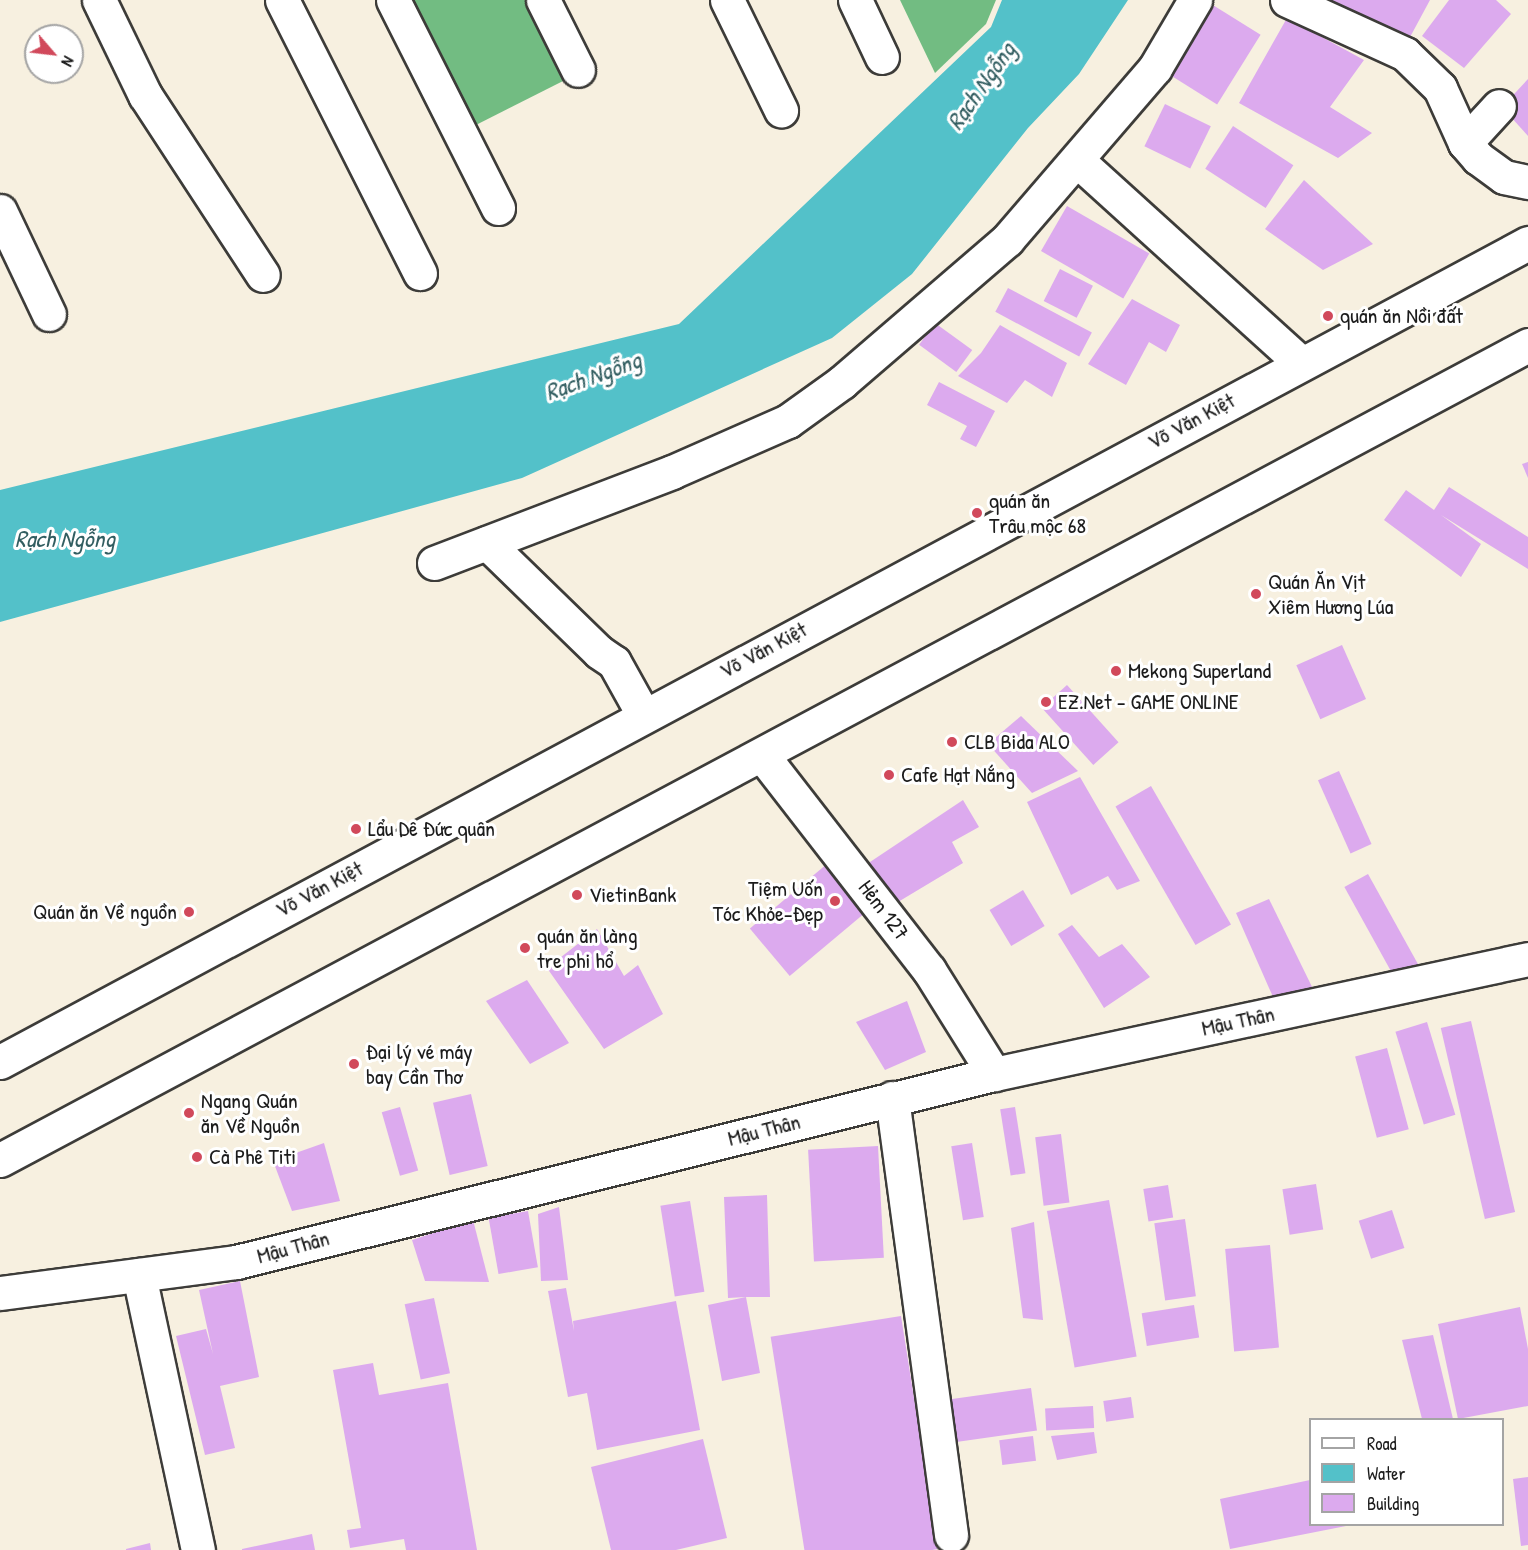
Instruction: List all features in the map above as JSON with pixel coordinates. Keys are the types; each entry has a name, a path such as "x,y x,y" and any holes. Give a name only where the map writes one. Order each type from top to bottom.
{"street":[{"path":"99,0 145,95 263,275"},
{"path":"282,0 420,273"},
{"path":"393,0 498,208"},
{"path":"543,0 578,70"},
{"path":"727,0 781,110"},
{"path":"855,0 882,57"},
{"path":"434,563 672,472 788,421 910,327 999,248 1077,161 1155,68 1195,0"},
{"path":"1287,0 1405,54 1440,88 1466,143 1504,177 1528,182"},
{"path":"1466,143 1499,105"},
{"path":"1077,161 1301,363"},
{"path":"0,212 49,314"},
{"name":"Võ Văn Kiệt","path":"0,1062 643,714 1528,243"},
{"path":"0,1160 1528,345"},
{"path":"487,543 599,652 614,662 643,714"},
{"name":"Hẻm 127","path":"762,755 929,970 994,1074"},
{"name":"Mậu Thân","path":"0,1293 236,1262 994,1074 1528,959"},
{"path":"892,1098 951,1535"},
{"path":"139,1275 198,1550"}],"green space":[{"path":"402,0 534,0 571,77 468,129"},
{"path":"900,0 996,0 986,24 935,73"}],"water":[{"name":"Rạch Ngỗng","path":"1002,0 1128,0 1079,74 1028,128 912,274 832,338 522,478 0,622 0,490 679,324 991,27"}],"building":[{"path":"1316,0 1430,0 1409,39"},
{"path":"1449,0 1496,0 1511,14 1464,68 1422,36"},
{"path":"1208,2 1261,35 1217,104 1165,72"},
{"path":"1287,18 1364,60 1330,107 1372,133 1338,158 1239,103"},
{"path":"1528,79 1528,136 1502,107"},
{"path":"1165,104 1211,126 1190,169 1144,146"},
{"path":"1233,126 1293,165 1266,208 1205,169"},
{"path":"1304,180 1373,244 1323,270 1265,229"},
{"path":"1067,206 1149,254 1123,299 1041,251"},
{"path":"1060,269 1093,286 1077,318 1044,301"},
{"path":"1008,288 1092,333 1079,356 995,312"},
{"path":"1132,299 1180,325 1166,352 1149,342 1126,385 1088,364"},
{"path":"935,323 972,350 956,372 919,345"},
{"path":"1000,325 1067,363 1052,397 1025,380 1007,403 958,376 981,353"},
{"path":"939,382 995,411 976,447 960,439 967,426 927,405"},
{"path":"1528,462 1528,478 1522,464"},
{"path":"1449,487 1528,537 1528,569 1441,515 1481,544 1461,577 1384,520 1406,490 1434,510"},
{"path":"1342,645 1366,699 1320,719 1296,665"},
{"path":"1067,685 1119,742 1093,765 1042,708"},
{"path":"1021,716 1078,771 1032,793 988,744"},
{"path":"1339,771 1372,844 1351,853 1318,780"},
{"path":"1080,777 1140,881 1117,890 1108,876 1071,895 1027,802"},
{"path":"1151,786 1231,925 1195,945 1115,806"},
{"path":"963,800 979,827 952,842 963,863 893,905 867,864"},
{"path":"828,863 868,910 790,976 750,929"},
{"path":"1368,874 1423,973 1399,986 1344,887"},
{"path":"1023,890 1045,926 1011,946 990,910"},
{"path":"1269,899 1317,997 1277,1006 1236,913"},
{"path":"1072,925 1099,957 1122,944 1150,977 1104,1008 1058,934"},
{"path":"597,929 624,976 638,965 663,1014 604,1049 547,968"},
{"path":"527,980 569,1043 530,1064 486,1001"},
{"path":"907,1001 926,1052 885,1070 856,1022"},
{"path":"1471,1021 1515,1212 1485,1219 1441,1028"},
{"path":"1427,1022 1455,1115 1424,1124 1395,1032"},
{"path":"1387,1048 1409,1129 1377,1138 1355,1057"},
{"path":"471,1094 488,1166 450,1175 433,1103"},
{"path":"400,1107 418,1170 400,1176 382,1112"},
{"path":"1015,1107 1025,1173 1011,1176 1000,1109"},
{"path":"1061,1134 1069,1202 1044,1206 1035,1137"},
{"path":"324,1143 340,1201 292,1211 273,1161"},
{"path":"972,1143 984,1217 963,1220 951,1146"},
{"path":"878,1146 884,1258 814,1262 808,1150"},
{"path":"1316,1184 1323,1229 1290,1235 1282,1189"},
{"path":"1168,1185 1173,1218 1148,1222 1143,1189"},
{"path":"767,1195 770,1297 728,1298 724,1197"},
{"path":"1109,1200 1137,1357 1075,1368 1047,1211"},
{"path":"690,1201 704,1292 675,1297 660,1206"},
{"path":"559,1207 568,1280 541,1281 538,1214"},
{"path":"1392,1210 1404,1248 1371,1259 1359,1221"},
{"path":"528,1211 538,1267 499,1274 489,1218"},
{"path":"1185,1219 1196,1296 1165,1301 1154,1223"},
{"path":"473,1220 489,1282 425,1281 412,1240"},
{"path":"1034,1222 1043,1320 1023,1318 1011,1228"},
{"path":"1270,1245 1279,1348 1234,1352 1225,1249"},
{"path":"240,1281 259,1377 220,1386 235,1448 205,1455 176,1336 206,1329 213,1354 199,1290"},
{"path":"566,1288 574,1331 573,1321 676,1301 700,1430 597,1450 587,1393 568,1397 548,1291"},
{"path":"746,1297 760,1373 722,1381 708,1305"},
{"path":"434,1298 450,1373 421,1380 405,1304"},
{"path":"1194,1305 1199,1338 1147,1346 1142,1313"},
{"path":"1520,1307 1528,1349 1528,1406 1458,1418 1438,1324"},
{"path":"901,1316 938,1549 804,1550 771,1337"},
{"path":"1433,1335 1453,1418 1422,1418 1402,1340"},
{"path":"373,1363 379,1395 448,1383 477,1550 406,1550 404,1539 350,1548 347,1530 361,1528 333,1370"},
{"path":"1031,1388 1037,1431 953,1442 947,1400"},
{"path":"1131,1397 1134,1418 1106,1422 1103,1401"},
{"path":"1093,1406 1094,1428 1046,1430 1045,1409"},
{"path":"1094,1432 1097,1453 1057,1460 1051,1436"},
{"path":"1033,1436 1036,1461 1002,1465 999,1440"},
{"path":"703,1439 727,1538 676,1550 611,1550 591,1467"},
{"path":"1528,1477 1528,1545 1521,1546 1513,1479"},
{"path":"1309,1480 1309,1526 1346,1526 1230,1549 1220,1499"},
{"path":"312,1534 315,1550 242,1550 242,1549"},
{"path":"150,1543 151,1550 126,1550 126,1549"}],"place":[{"name":"quán ăn Nồi đất","path":"1328,316"},
{"name":"quán ăn Trâu mộc 68","path":"977,513"},
{"name":"Quán Ăn Vịt Xiêm Hương Lúa","path":"1256,594"},
{"name":"Mekong Superland","path":"1116,671"},
{"name":"EZ.Net - GAME ONLINE","path":"1046,702"},
{"name":"CLB Bida ALO","path":"952,742"},
{"name":"Cafe Hạt Nắng","path":"889,775"},
{"name":"Lẩu Dê Đức quân","path":"356,829"},
{"name":"VietinBank","path":"577,895"},
{"name":"Tiệm Uốn Tóc Khỏe-Đẹp","path":"835,901"},
{"name":"Quán ăn Về nguồn","path":"189,912"},
{"name":"quán ăn làng tre phi hổ","path":"525,948"},
{"name":"Đại lý vé máy bay Cần Thơ","path":"354,1064"},
{"name":"Ngang Quán ăn Về Nguồn","path":"189,1113"},
{"name":"Cà Phê Titi","path":"197,1157"}]}
